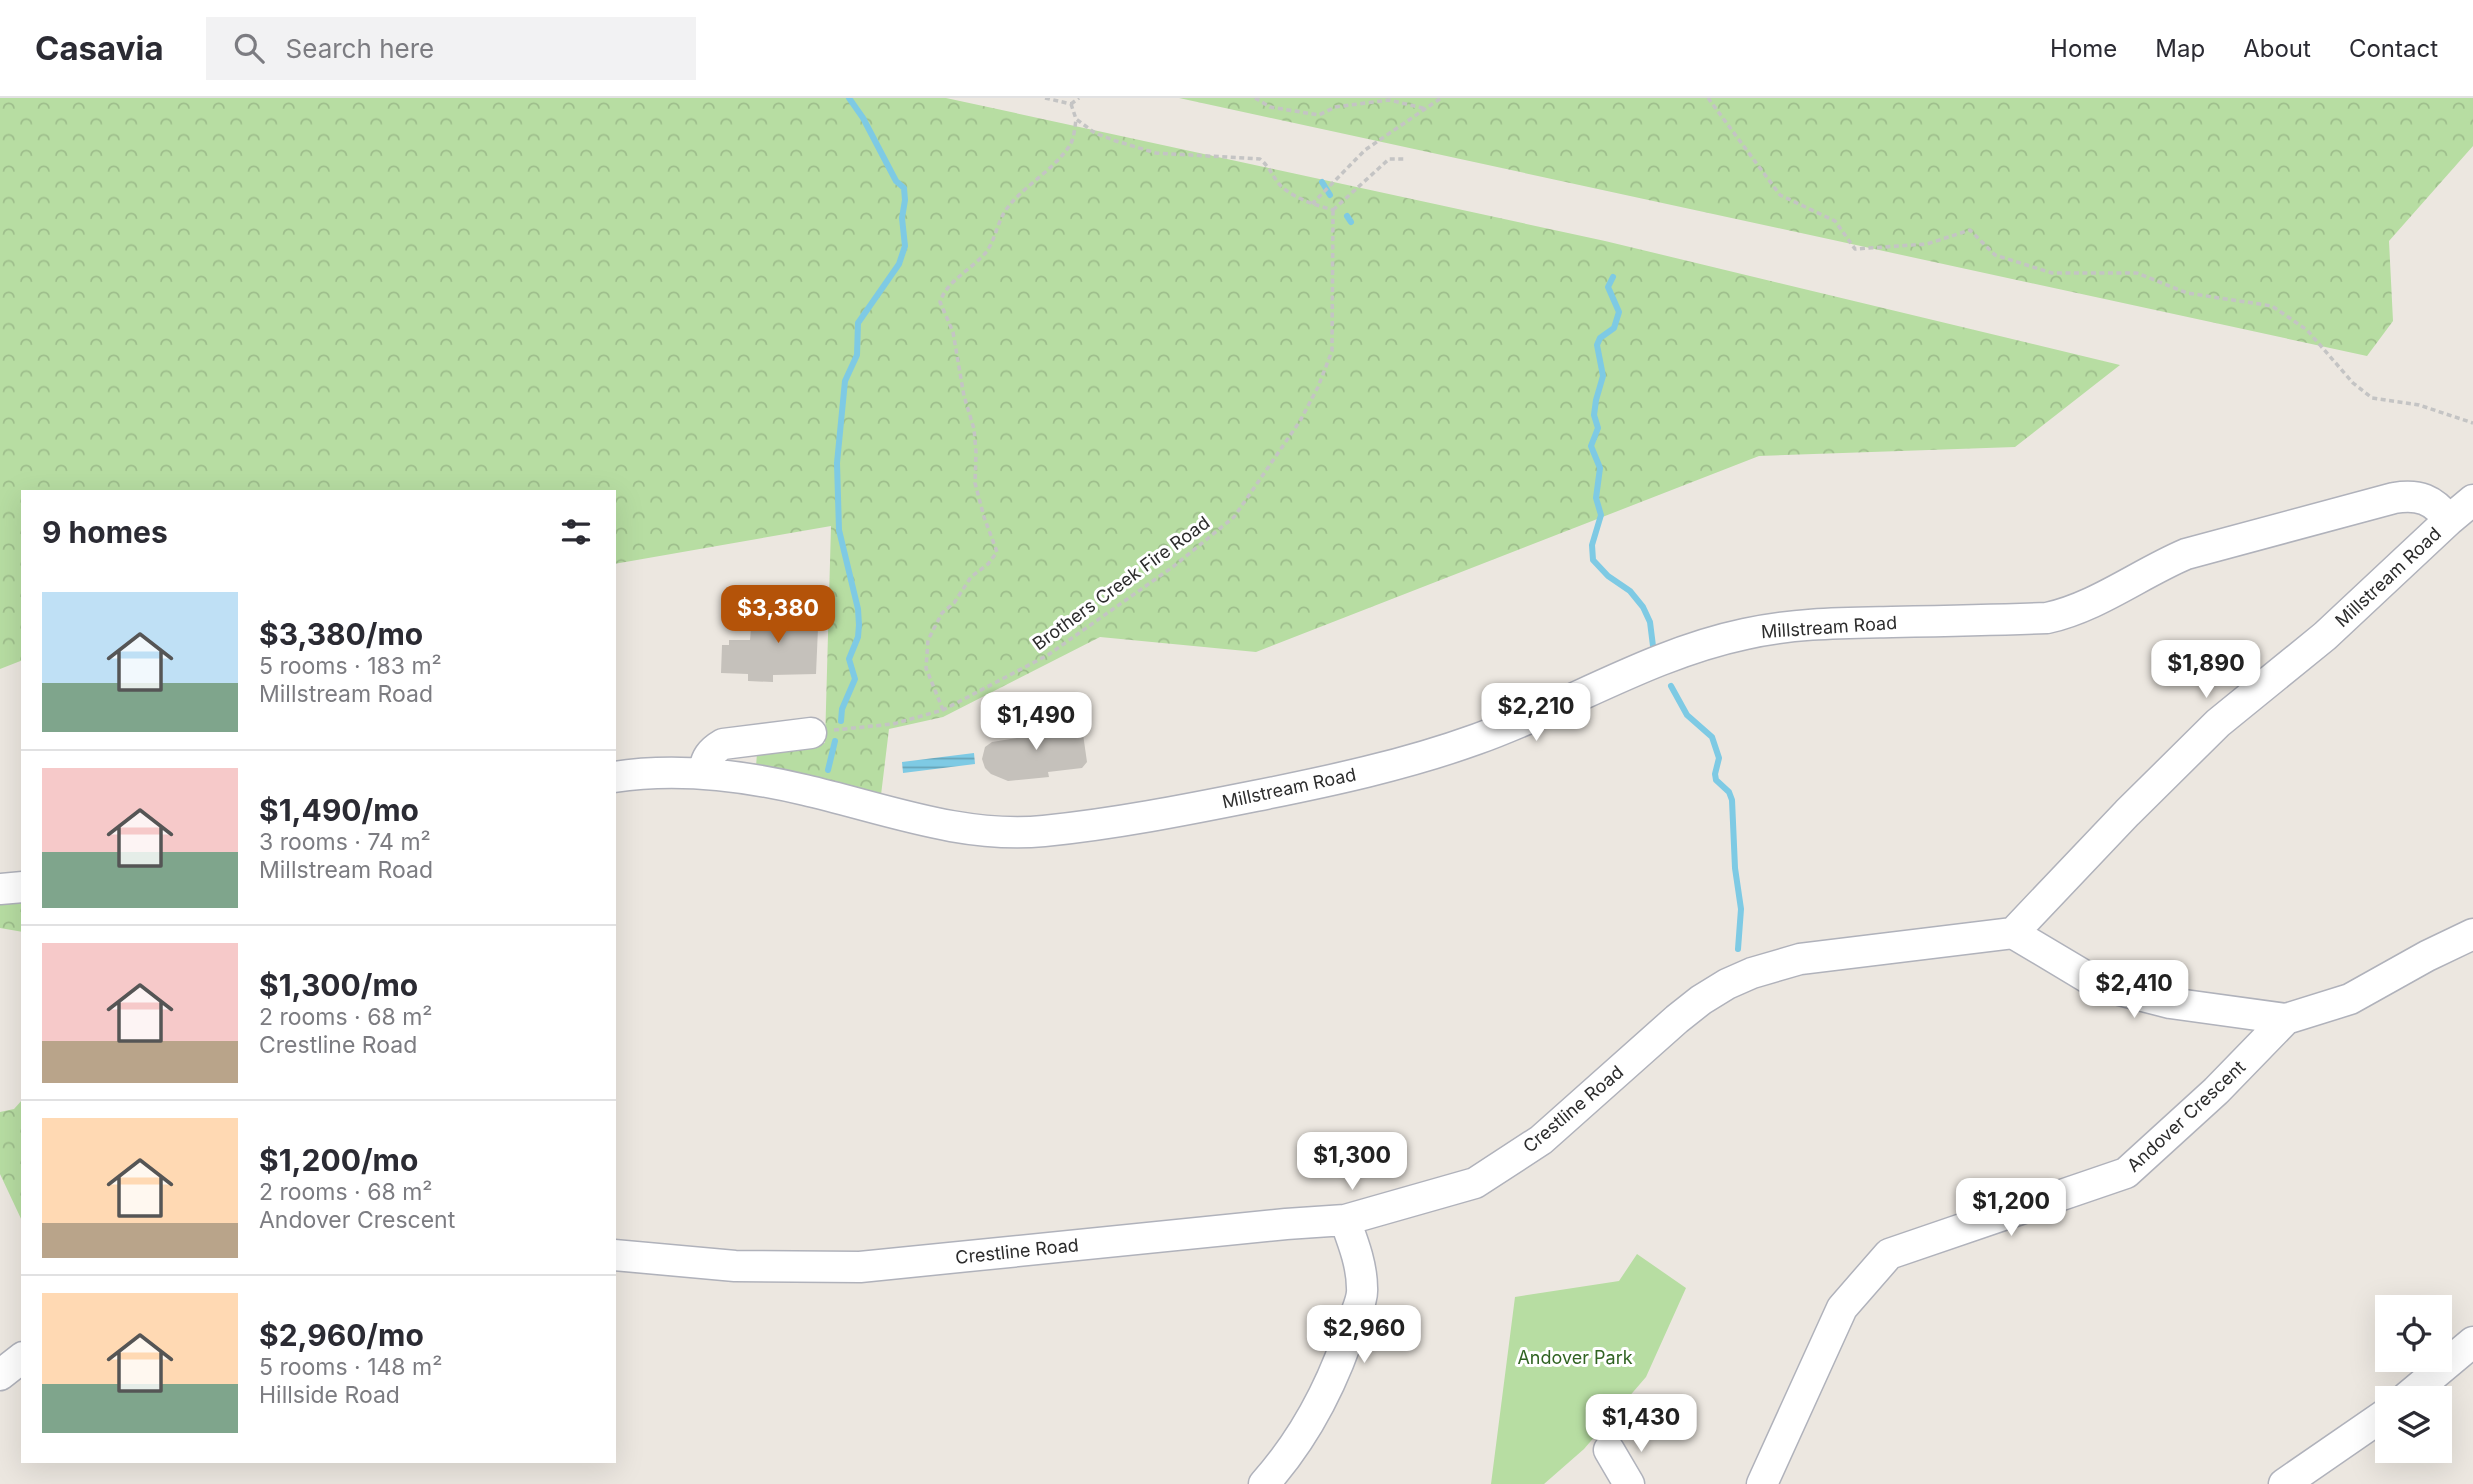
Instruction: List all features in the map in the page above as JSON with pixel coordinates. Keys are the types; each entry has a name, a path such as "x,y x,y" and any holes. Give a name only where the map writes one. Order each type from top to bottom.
{"street":[{"name":"Millstream Road","path":"616,777 645,772 704,773 802,789 921,820 974,830 1041,831 1114,821 1222,802 1396,765 1489,734 1657,661 1743,634 1789,627 1853,623 2047,618 2076,610 2159,565 2186,554 2394,498 2410,495 2419,497 2430,502 2449,520 2325,636 2218,723 2127,813 2013,933"},
{"path":"2449,520 2473,500"},
{"path":"704,773 708,757 723,744 811,733"},
{"path":"0,889 21,887"},
{"path":"2013,933 2100,985 2170,1003 2287,1019"},
{"name":"Crestline Road","path":"616,1255 735,1266 860,1267 1345,1220 1475,1183 1541,1140 1701,1000 1752,973 1800,959 2013,933"},
{"name":"Andover Crescent","path":"1762,1484 1842,1308 1889,1254 2126,1173 2216,1091 2287,1019 2350,999 2473,934"},
{"path":"1264,1484 1284,1462 1319,1406 1349,1335 1363,1291 1358,1259 1345,1220"},
{"path":"2420,1386 2473,1342"},
{"path":"0,1375 21,1359"},
{"path":"2284,1484 2375,1421"},
{"path":"1609,1450 1629,1484"}],"path":[{"path":"1045,98 1071,104 1079,98"},
{"path":"1255,98 1270,107 1319,115 1335,107 1389,100 1427,109"},
{"path":"1312,204 1365,150 1441,98"},
{"path":"1708,98 1780,195 1835,221 1855,249 1927,244 1970,230 1995,255 2052,273 2137,273 2187,293 2272,306 2307,330 2353,383 2372,398 2419,405 2473,423"},
{"path":"943,710 926,668 928,640 942,613 954,603 971,578 988,564 996,552 975,483 974,429 964,396 953,332 940,302 942,294 988,250 1006,209 1028,184 1071,144 1076,119 1071,104"},
{"path":"1076,119 1096,133 1156,152 1260,159 1267,164 1280,185 1312,204 1333,210 1389,159 1406,159"},
{"name":"Brothers Creek Fire Road","path":"811,733 894,723 943,710 1048,656 1174,566 1234,517 1300,421 1318,387 1332,351 1333,210"}],"green space":[{"path":"0,98 946,98 1605,241 2120,365 2015,447 1759,456 1256,652 1100,637 943,717 889,729 881,795 756,767 757,753 825,743 831,526 616,564 616,490 21,490 21,661 0,669"},
{"path":"1179,98 2473,98 2473,146 2389,241 2393,321 2367,356"},
{"path":"21,901 21,932 0,928 0,902"},
{"path":"21,1101 21,1219 0,1174 0,1112 14,1109"},
{"name":"Andover Park","path":"1637,1254 1686,1288 1646,1377 1584,1449 1544,1484 1491,1484 1515,1297 1619,1281"}],"water":[{"path":"974,753 975,764 903,773 902,762"}],"building":[{"path":"790,589 813,590 813,599 816,599 816,674 773,675 773,682 748,681 748,674 721,673 722,645 729,645 729,640 750,640 751,628 788,630"},
{"path":"1066,719 1069,735 1083,734 1087,762 1082,768 1048,772 1049,777 1008,781 991,774 985,768 982,759 985,747 992,742 1017,738 1016,726"}],"waterway":[{"path":"841,721 842,709 855,679 849,659 858,637 859,625 858,609 839,530 837,463 845,381 857,355 858,323 899,264 905,246 902,218 904,188 896,181 863,118 849,98"},
{"path":"1322,182 1330,195"},
{"path":"1347,216 1351,222"},
{"path":"1613,277 1608,287 1619,312 1614,328 1600,338 1597,345 1603,376 1594,415 1598,428 1591,446 1600,468 1596,498 1601,515 1592,545 1593,560 1608,576 1630,591 1643,607 1650,622 1653,646"},
{"path":"1671,686 1687,715 1712,737 1719,758 1716,780 1729,792 1732,800 1735,868 1741,909 1738,949"},
{"path":"828,770 835,741"}]}
